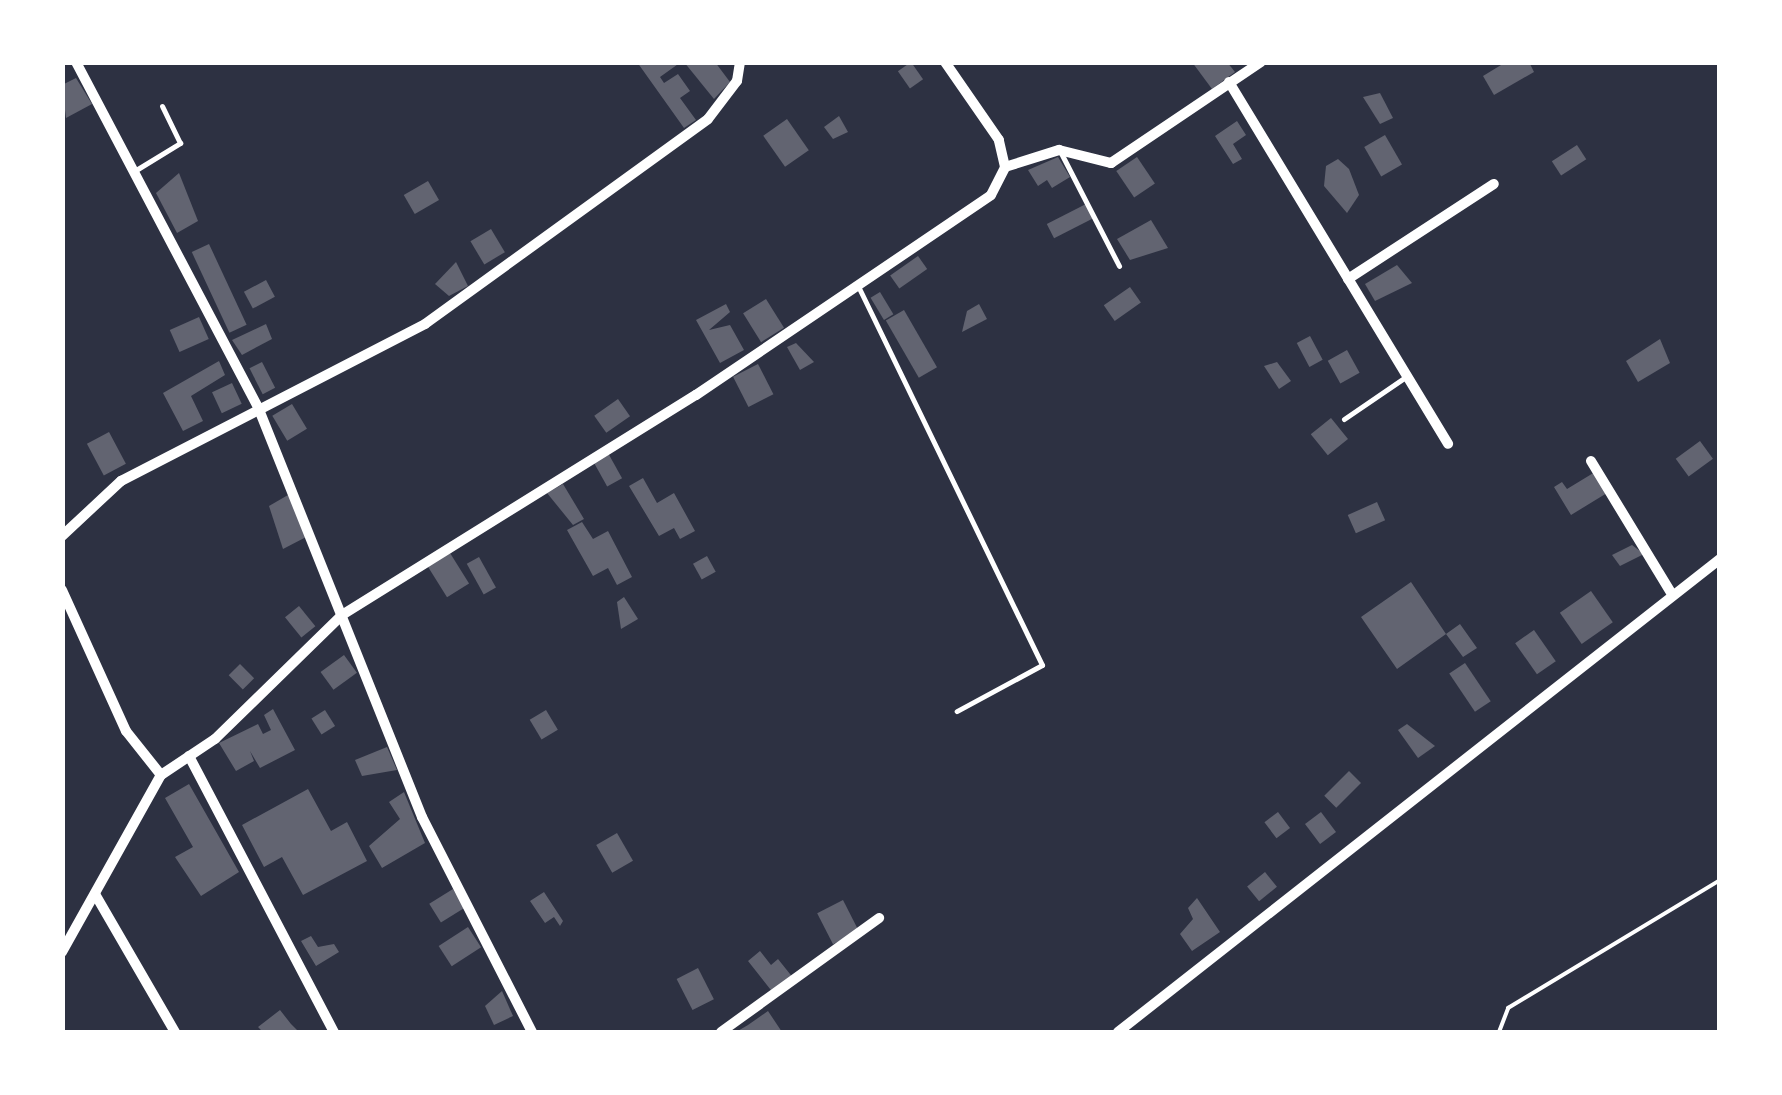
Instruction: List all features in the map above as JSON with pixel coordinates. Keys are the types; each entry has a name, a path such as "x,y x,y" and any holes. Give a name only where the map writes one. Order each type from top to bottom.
{"street":[{"path":"76,62 258,407 422,817 532,1032"},
{"path":"62,536 120,480 441,313 708,119 737,81 740,62"},
{"path":"62,952 161,775 215,739 342,615 858,285 991,195 1005,168 999,140 945,62"},
{"path":"1005,168 1059,150 1111,162 1261,62"},
{"path":"1228,82 1448,444"},
{"path":"1348,279 1494,184"},
{"path":"1590,461 1672,594"},
{"path":"1118,1032 1720,559"},
{"path":"62,590 126,731 161,775"},
{"path":"189,756 334,1032"},
{"path":"95,894 175,1032"},
{"path":"720,1032 879,918"}],"lane":[{"path":"136,170 180,143 162,106"},
{"path":"1059,150 1120,266"},
{"path":"858,285 1042,665 957,711"},
{"path":"1344,419 1407,376"}],"path":[{"path":"1498,1032 1508,1008 1720,880"}],"building":[{"path":"637,62 681,62 660,77 664,83 678,74 690,91 680,98 696,120 684,128"},
{"path":"684,62 715,62 730,82 714,99"},
{"path":"911,62 923,79 910,88 898,71"},
{"path":"1192,62 1227,62 1235,72 1212,89"},
{"path":"1506,62 1529,62 1534,72 1494,95 1483,76"},
{"path":"76,78 92,104 66,118 62,85"},
{"path":"1380,93 1393,118 1380,124 1363,97"},
{"path":"839,116 848,132 833,139 824,127"},
{"path":"787,119 809,150 785,167 763,136"},
{"path":"1237,121 1246,135 1233,144 1242,159 1233,164 1215,136"},
{"path":"1385,135 1402,164 1381,176 1364,147"},
{"path":"1577,145 1586,159 1561,176 1552,161"},
{"path":"1058,157 1070,177 1052,188 1047,180 1038,186 1028,170"},
{"path":"1137,157 1155,184 1134,198 1116,171"},
{"path":"1338,159 1349,169 1359,195 1347,213 1324,186 1326,166"},
{"path":"179,173 198,221 177,233 156,193"},
{"path":"428,181 439,200 415,214 404,195"},
{"path":"1086,204 1093,218 1054,238 1047,224"},
{"path":"1151,220 1168,248 1130,260 1117,239"},
{"path":"491,229 505,252 484,265 470,241"},
{"path":"209,244 247,325 229,333 192,252"},
{"path":"918,256 927,269 899,289 890,276"},
{"path":"456,262 468,286 449,296 435,284"},
{"path":"1397,265 1412,283 1375,301 1365,284"},
{"path":"266,280 275,297 253,309 244,292"},
{"path":"1130,287 1141,303 1115,321 1104,305"},
{"path":"880,292 893,314 884,320 871,298"},
{"path":"766,299 784,328 761,342 743,313"},
{"path":"726,304 730,312 709,330 730,325 744,350 720,363 696,320"},
{"path":"979,304 987,319 962,332 967,311"},
{"path":"904,310 937,367 919,378 886,320"},
{"path":"199,317 209,339 180,352 170,330"},
{"path":"266,324 272,339 242,355 232,340"},
{"path":"1310,336 1323,360 1309,367 1297,343"},
{"path":"1660,339 1670,363 1638,382 1626,361"},
{"path":"796,343 814,362 800,370 787,347"},
{"path":"1347,350 1360,373 1340,383 1328,361"},
{"path":"219,361 225,375 191,396 203,421 183,431 163,393"},
{"path":"262,362 275,388 263,394 250,368"},
{"path":"1277,362 1291,381 1279,389 1264,366"},
{"path":"758,364 773,394 748,407 733,377"},
{"path":"232,383 242,404 222,413 212,392"},
{"path":"618,399 630,416 606,433 594,416"},
{"path":"292,404 307,429 287,441 272,416"},
{"path":"1331,418 1348,439 1328,455 1311,434"},
{"path":"109,432 126,464 104,476 87,444"},
{"path":"1700,441 1713,459 1689,476 1676,459"},
{"path":"608,453 622,478 607,487 593,461"},
{"path":"1595,472 1607,493 1571,515 1554,487 1562,482 1567,489"},
{"path":"643,478 657,503 674,493 695,531 680,539 674,528 659,536 629,486"},
{"path":"563,484 584,519 573,525 547,493"},
{"path":"288,495 310,535 283,549 269,506"},
{"path":"1377,502 1385,520 1356,533 1348,515"},
{"path":"582,522 593,539 608,531 632,577 617,585 608,568 593,576 567,530"},
{"path":"1632,545 1644,554 1620,566 1612,555"},
{"path":"450,553 469,584 447,597 428,567"},
{"path":"707,556 716,572 702,580 693,564"},
{"path":"479,557 496,588 484,594 467,564"},
{"path":"1411,582 1446,634 1397,669 1361,617"},
{"path":"1591,591 1613,622 1582,644 1560,613"},
{"path":"624,597 638,619 621,629 617,602"},
{"path":"299,606 315,626 301,638 285,617"},
{"path":"1460,624 1477,648 1463,657 1446,634"},
{"path":"1534,630 1556,661 1537,674 1515,643"},
{"path":"344,655 357,673 333,690 321,672"},
{"path":"1465,663 1491,701 1475,712 1449,674"},
{"path":"240,664 254,678 243,689 229,675"},
{"path":"273,709 295,750 260,768 250,751 254,761 236,771 219,743 258,724 263,734 271,730 264,715"},
{"path":"325,710 335,726 321,735 311,718"},
{"path":"546,710 558,730 542,740 530,720"},
{"path":"1407,724 1435,746 1418,758 1398,730"},
{"path":"387,747 397,770 362,776 355,760"},
{"path":"1349,771 1361,783 1336,808 1324,796"},
{"path":"189,784 239,872 201,896 175,857 193,847 165,798"},
{"path":"308,789 331,831 347,822 367,861 303,895 282,857 264,867 242,825"},
{"path":"404,792 425,843 382,868 369,846 400,819 389,802"},
{"path":"1278,812 1290,828 1276,838 1264,822"},
{"path":"1321,812 1336,832 1320,844 1305,824"},
{"path":"617,833 633,861 612,873 596,845"},
{"path":"1265,872 1277,887 1259,901 1247,886"},
{"path":"453,889 465,908 441,922 429,904"},
{"path":"544,892 563,921 560,926 554,917 545,923 530,901"},
{"path":"1197,898 1220,932 1192,951 1180,934 1193,919 1188,908"},
{"path":"843,900 859,931 833,944 817,913"},
{"path":"468,927 481,947 452,966 439,946"},
{"path":"311,936 318,947 334,944 339,952 316,966 301,941"},
{"path":"760,951 771,965 778,959 794,979 774,994 748,961"},
{"path":"698,968 714,999 693,1010 677,979"},
{"path":"502,991 513,1016 494,1025 485,1006"},
{"path":"280,1010 299,1032 263,1032 258,1027"},
{"path":"768,1011 782,1032 736,1032 748,1025"}]}
